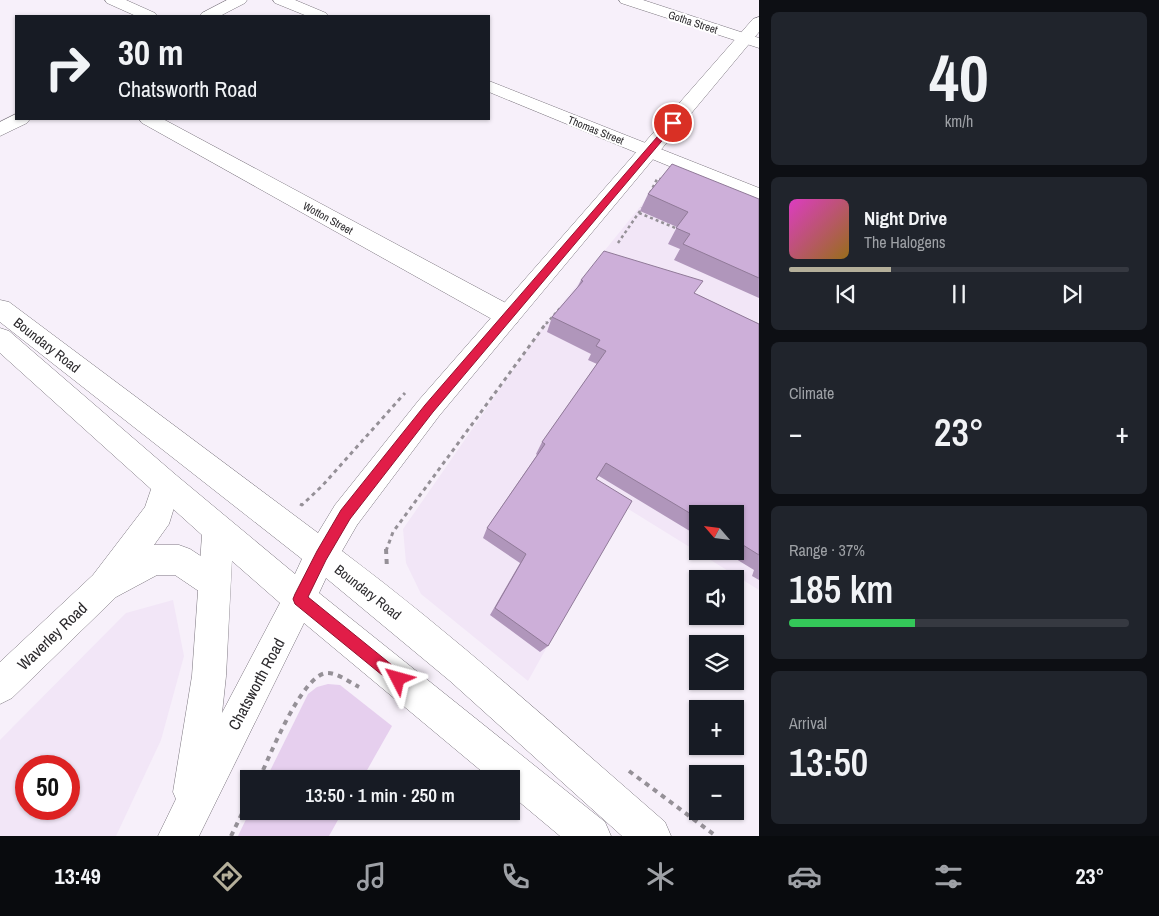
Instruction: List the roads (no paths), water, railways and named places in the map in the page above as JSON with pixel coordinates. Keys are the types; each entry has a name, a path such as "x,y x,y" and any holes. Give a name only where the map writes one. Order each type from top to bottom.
{"street":[{"path":"113,0 147,15"},
{"path":"210,15 238,0"},
{"path":"281,0 318,15"},
{"name":"Gotha Street","path":"627,0 752,41"},
{"name":"Chatsworth Road","path":"184,824 321,556 336,530 358,499 429,408 649,152 752,41 759,22"},
{"name":"Thomas Street","path":"490,86 759,196"},
{"path":"0,130 18,120"},
{"name":"Wotton Street","path":"151,120 508,316"},
{"name":"Boundary Road","path":"0,308 374,595 462,668 651,836"},
{"name":"Boundary Road","path":"0,338 218,530 591,836"},
{"name":"Waverley Road","path":"0,686 104,586 158,514 166,484"},
{"name":"Chatsworth Road","path":"184,824 209,676 218,530"},
{"name":"Waverley Road","path":"104,586 154,560 179,560 214,583"}]}
